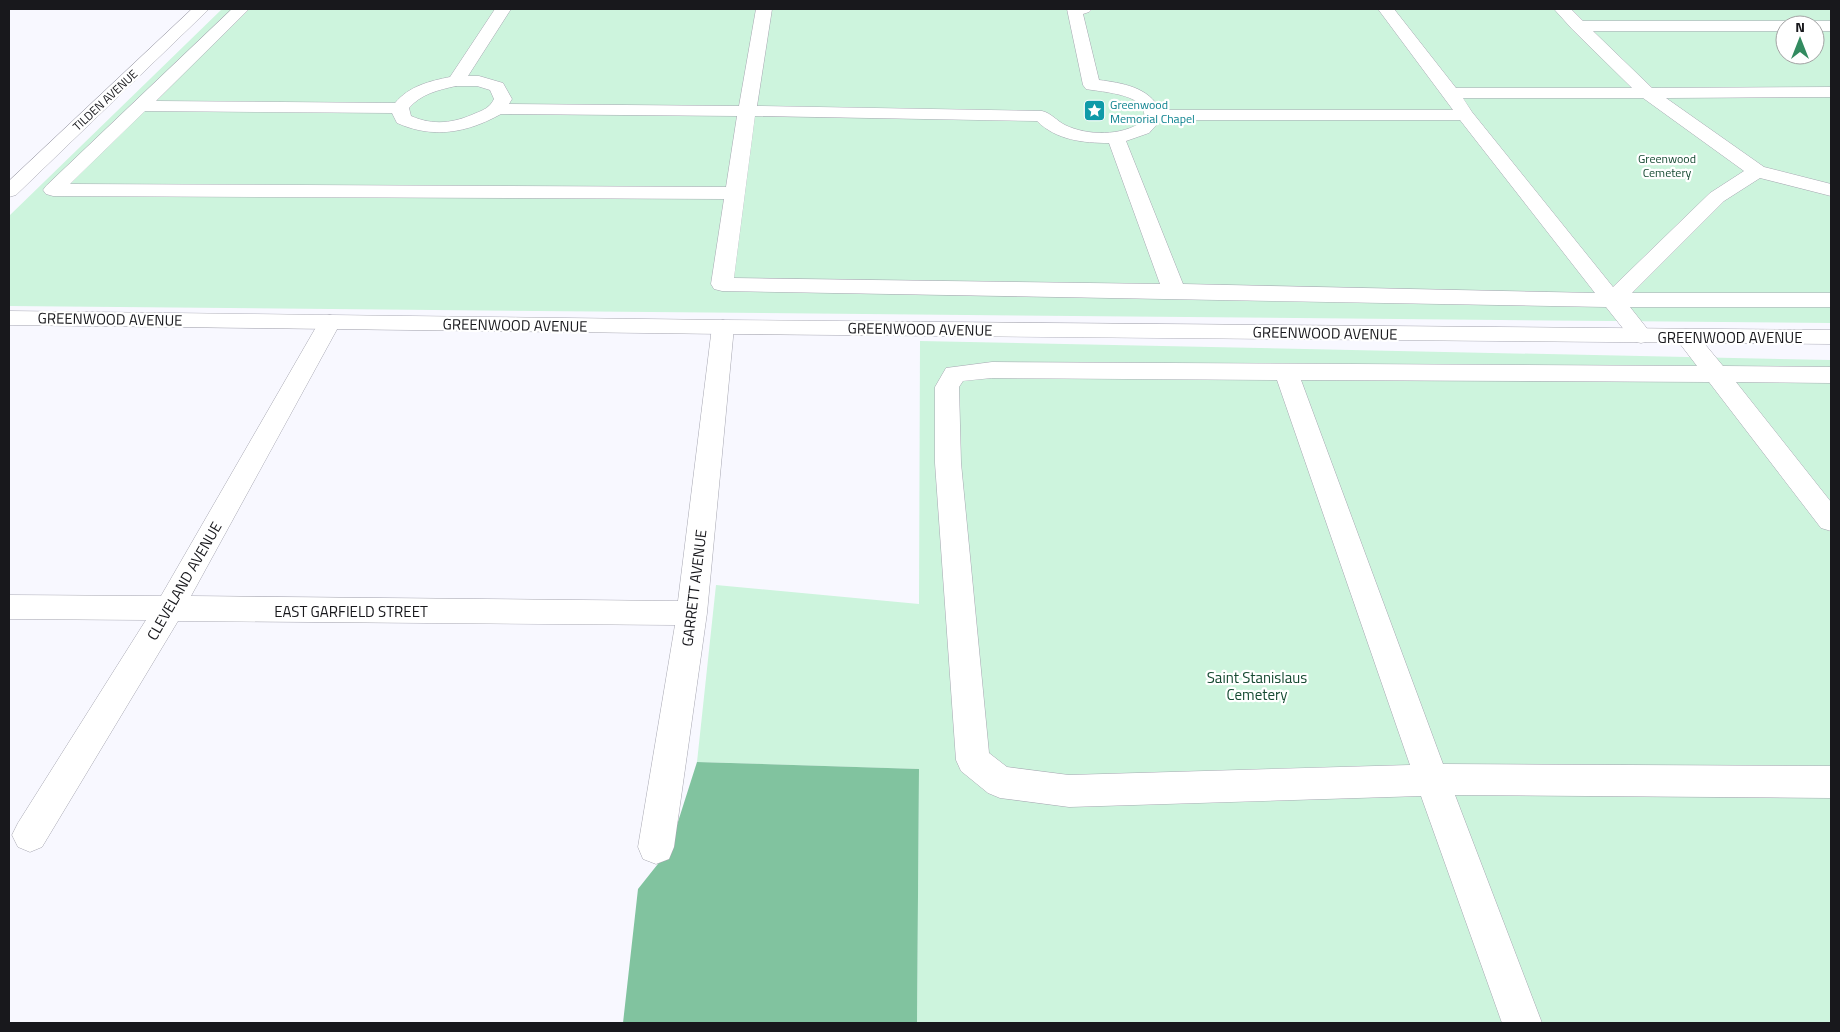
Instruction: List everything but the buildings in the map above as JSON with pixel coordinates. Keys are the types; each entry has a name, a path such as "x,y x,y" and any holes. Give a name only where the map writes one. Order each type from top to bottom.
{"street":[{"name":"TILDEN AVENUE","path":"9,191 201,9"},
{"path":"241,9 52,190 734,193"},
{"path":"456,81 503,9"},
{"path":"764,9 734,193 722,284 1612,300 1831,300"},
{"path":"400,108 403,119 417,126 434,128 457,127 478,121 498,109 1042,116 1055,128 1075,135 1116,138 1144,129 1151,123 1154,115 1148,103 1136,94 1113,87 1092,85 1073,9"},
{"path":"1386,9 1451,92 1465,115 1641,336"},
{"path":"1562,9 1647,94 1757,171 1831,190"},
{"path":"1578,26 1775,26"},
{"path":"400,108 407,99 424,89 456,81 479,81 497,88 503,99 498,109"},
{"path":"1451,92 1647,94 1831,92"},
{"path":"140,106 400,108"},
{"path":"1154,115 1465,115"},
{"path":"1116,138 1174,291"},
{"path":"1612,300 1717,197 1757,171"},
{"name":"GREENWOOD AVENUE","path":"9,318 723,327 1831,337"},
{"name":"CLEVELAND AVENUE","path":"30,835 168,609 330,322"},
{"name":"GARRETT AVENUE","path":"656,847 692,613 723,327"},
{"path":"1686,336 1831,521"},
{"path":"1831,375 992,370 955,374 947,387 948,463 973,760 1000,782 1069,790 1476,779 1831,782"},
{"path":"1286,372 1432,780 1522,1023"},
{"name":"EAST GARFIELD STREET","path":"9,607 692,613"}],"green space":[{"name":"Greenwood Cemetery","path":"222,9 1831,9 1831,323 9,306 9,216"},
{"name":"Saint Stanislaus Cemetery","path":"920,341 1831,360 1831,1023 917,1023 919,769 697,762 716,585 919,604"},
{"path":"697,762 919,769 917,1023 623,1023 638,889 669,850"}],"place":[{"name":"Greenwood Memorial Chapel","path":"1094,111"}]}
